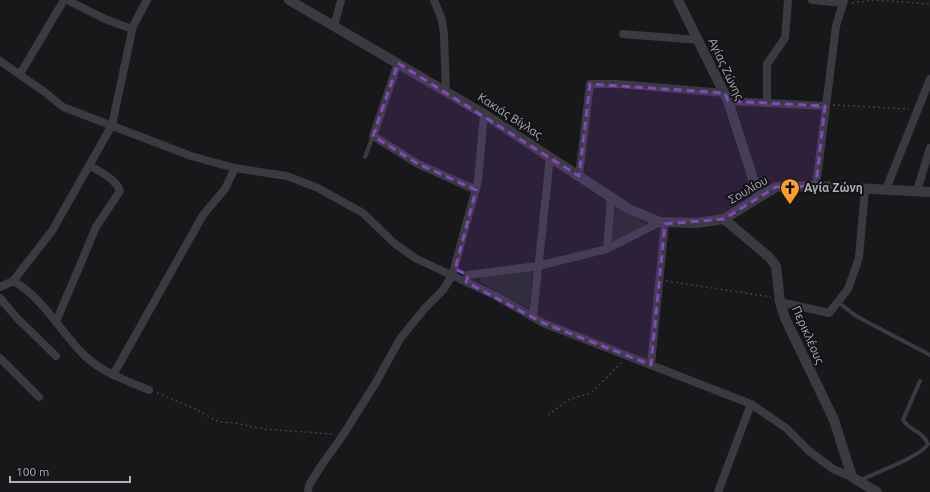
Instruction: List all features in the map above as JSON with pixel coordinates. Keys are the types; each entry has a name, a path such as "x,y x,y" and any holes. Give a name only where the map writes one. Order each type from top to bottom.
{"street":[{"path":"20,74 66,0 105,19 132,29"},
{"path":"0,287 13,282 52,231 112,125 132,29 147,0"},
{"name":"Κακιάς Βίγλας","path":"289,0 484,114 638,214 663,223 697,223 724,219"},
{"path":"334,26 341,0"},
{"path":"434,0 442,20 444,35 446,92"},
{"name":"Αγίας Ζώνης","path":"678,0 726,97 759,197"},
{"path":"767,103 767,64 785,38 788,0"},
{"path":"812,0 844,2 836,26 816,186"},
{"path":"623,34 698,40"},
{"path":"0,60 63,107 191,156 235,168 287,176 318,188 363,213 394,243 415,258 453,272 467,279 533,318 555,328 751,404 786,428 809,451 833,469 855,479 877,492"},
{"path":"398,63 373,136 418,164 476,190"},
{"path":"886,189 930,79"},
{"path":"579,176 590,84 618,84 767,103 825,106"},
{"path":"308,492 309,485 343,435 400,339 425,308 443,290 453,272 476,190 484,114"},
{"path":"917,191 930,148"},
{"path":"533,318 550,157"},
{"path":"56,322 96,228 120,191 113,181 89,165"},
{"path":"113,375 203,215 227,185 235,168"},
{"name":"Σουλίου","path":"724,219 776,187 816,186 930,192"},
{"path":"780,300 829,313 848,289 859,258 865,188"},
{"path":"607,249 611,197"},
{"name":"Περικλέους","path":"724,219 769,257 776,266 780,300 785,318 834,420 855,479"},
{"path":"467,279 538,266 607,249 663,223 660,280 651,365"},
{"path":"13,282 36,299 84,355 99,368 149,390"},
{"path":"0,298 17,318 56,356"},
{"path":"0,358 39,397"},
{"path":"718,492 751,404"}],"lane":[{"path":"365,157 373,136"},
{"path":"838,302 856,316 930,355"},
{"path":"855,479 914,457 925,449 928,444 925,436 906,424 903,420 920,381"}],"path":[{"path":"844,2 875,0 930,4"},
{"path":"825,106 861,105 917,109"},
{"path":"660,280 780,300"},
{"path":"548,415 570,399 591,393 619,365 626,355"},
{"path":"149,390 193,408 219,422 235,423 263,429 343,435"}],"highlighted area":[{"path":"398,63 579,176 590,84 725,93 728,101 825,106 816,186 776,187 724,219 665,224 651,365 543,323 466,282 468,275 455,269 476,190 418,164 373,136"}],"shaded area":[{"path":"613,204 644,223 644,227 610,243"},
{"path":"533,270 529,309 480,282 482,276"}],"place":[{"name":"Αγία Ζώνη","path":"790,205"}]}
